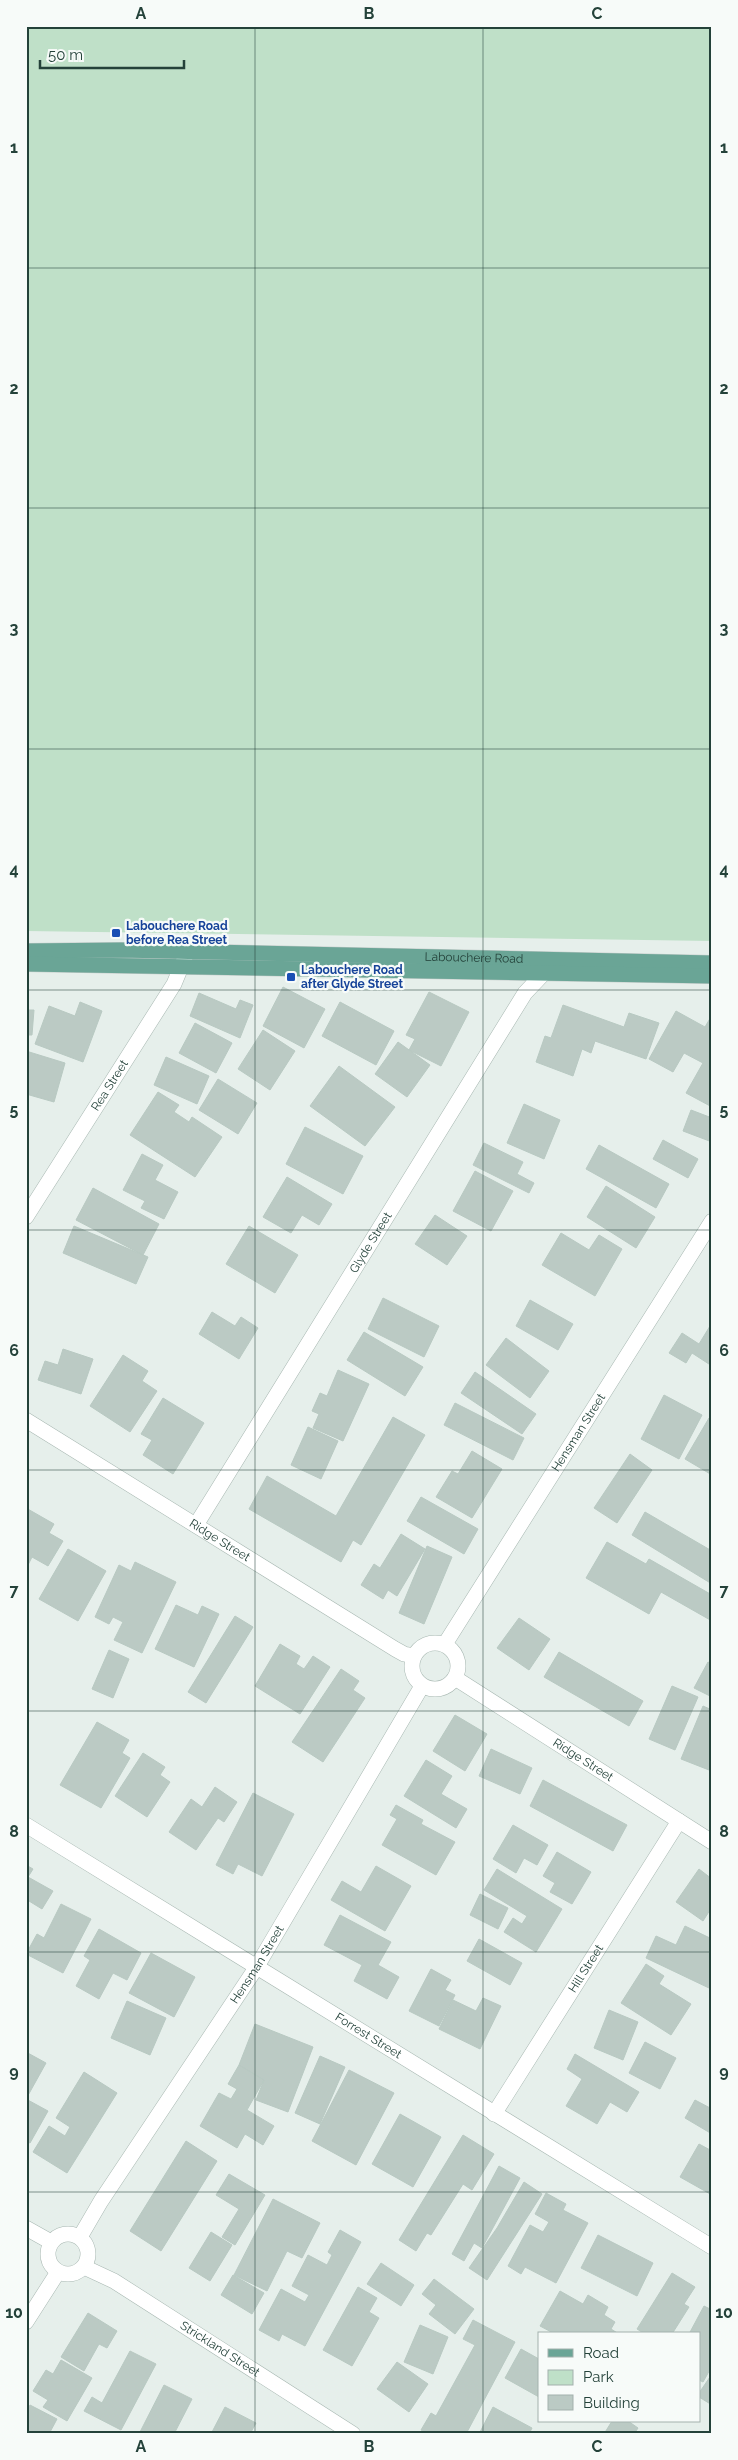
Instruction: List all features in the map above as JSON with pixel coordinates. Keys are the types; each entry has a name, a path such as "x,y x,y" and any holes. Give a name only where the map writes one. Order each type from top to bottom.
{"main road":[{"name":"Labouchere Road","path":"26,951 184,959 545,966 712,963"},
{"name":"Labouchere Road","path":"26,964 184,959"},
{"name":"Labouchere Road","path":"545,966 712,976"}],"street":[{"name":"Rea Street","path":"26,1217 174,984 184,959"},
{"name":"Glyde Street","path":"196,1526 525,994 545,966"},
{"name":"Hensman Street","path":"445,1644 712,1221"},
{"name":"Ridge Street","path":"26,1420 400,1652 414,1656"},
{"path":"435,1642 445,1644 454,1652 459,1666 455,1678 442,1688 422,1686 416,1680 412,1668 414,1656 424,1645 435,1642"},
{"name":"Ridge Street","path":"455,1678 712,1842"},
{"name":"Hensman Street","path":"80,2237 101,2201 256,1968 422,1686"},
{"name":"Hill Street","path":"494,2114 679,1821"},
{"name":"Forrest Street","path":"26,1825 712,2247"},
{"path":"26,2228 51,2242"},
{"path":"67,2233 80,2237 85,2241 88,2254 84,2267 69,2274 58,2272 52,2267 48,2255 51,2242 55,2237 67,2233"},
{"name":"Strickland Street","path":"84,2267 114,2281 353,2434"},
{"path":"26,2322 58,2272"}],"green space":[{"path":"26,26 712,26 712,941 26,931"}],"building":[{"path":"283,987 325,1009 304,1048 263,1026"},
{"path":"429,992 469,1012 441,1066 409,1050 415,1039 406,1035"},
{"path":"199,993 236,1009 240,1000 253,1005 240,1038 190,1016"},
{"path":"80,1002 102,1011 83,1062 35,1044 49,1006 75,1016"},
{"path":"340,1002 394,1031 376,1065 322,1036"},
{"path":"563,1005 624,1027 629,1013 659,1023 646,1059 595,1041 591,1053 582,1049 573,1076 536,1062 545,1036 551,1038"},
{"path":"26,1010 34,1010 32,1035 26,1035"},
{"path":"676,1011 705,1027 712,1015 712,1107 686,1093 703,1063 684,1053 673,1072 649,1059"},
{"path":"195,1023 232,1043 216,1073 179,1053"},
{"path":"263,1030 295,1051 270,1090 238,1069"},
{"path":"398,1042 430,1065 407,1097 375,1074"},
{"path":"26,1051 65,1063 54,1102 26,1094"},
{"path":"166,1057 209,1076 197,1104 154,1085"},
{"path":"339,1066 395,1107 365,1146 310,1106"},
{"path":"218,1079 257,1103 238,1134 199,1110"},
{"path":"158,1092 179,1105 174,1112 189,1122 192,1117 222,1137 195,1177 130,1135"},
{"path":"524,1104 560,1120 544,1159 507,1143"},
{"path":"691,1110 712,1118 712,1142 683,1131"},
{"path":"305,1127 363,1156 343,1194 286,1164"},
{"path":"663,1140 698,1159 688,1178 653,1159"},
{"path":"484,1143 523,1162 517,1174 534,1183 529,1193 473,1165"},
{"path":"599,1145 669,1184 656,1208 586,1169"},
{"path":"142,1154 163,1165 155,1180 178,1192 164,1219 141,1208 145,1201 123,1190"},
{"path":"475,1171 513,1191 491,1231 453,1211"},
{"path":"287,1177 332,1204 319,1225 302,1215 291,1233 263,1217"},
{"path":"606,1186 655,1217 636,1248 587,1217"},
{"path":"93,1188 159,1224 143,1255 76,1220"},
{"path":"435,1215 467,1236 447,1265 415,1244"},
{"path":"74,1226 148,1257 136,1284 63,1253"},
{"path":"249,1226 298,1255 275,1293 226,1264"},
{"path":"561,1233 589,1250 599,1235 622,1249 595,1296 542,1265"},
{"path":"383,1298 439,1326 424,1357 368,1329"},
{"path":"530,1300 573,1324 558,1350 516,1326"},
{"path":"212,1312 235,1326 241,1317 258,1328 239,1359 199,1334"},
{"path":"710,1326 712,1366 692,1353 686,1363 669,1353 682,1333 699,1344"},
{"path":"364,1332 423,1367 405,1396 347,1360"},
{"path":"506,1338 549,1371 530,1398 486,1365"},
{"path":"63,1349 93,1359 81,1394 38,1380 45,1361 58,1365"},
{"path":"123,1355 148,1371 142,1381 157,1391 130,1432 90,1406"},
{"path":"338,1370 369,1384 343,1441 313,1428 319,1414 312,1411 320,1393 327,1396"},
{"path":"475,1372 536,1414 522,1434 461,1393"},
{"path":"664,1395 702,1415 679,1459 641,1439"},
{"path":"163,1398 204,1423 173,1474 143,1455 152,1440 141,1434"},
{"path":"455,1403 524,1438 513,1460 444,1425"},
{"path":"393,1417 425,1435 361,1545 353,1540 341,1562 249,1509 267,1476 336,1516"},
{"path":"709,1418 712,1419 712,1475 685,1459"},
{"path":"308,1427 338,1441 321,1479 291,1465"},
{"path":"472,1451 502,1469 472,1518 436,1497 452,1471 458,1474"},
{"path":"630,1454 652,1470 617,1523 594,1508"},
{"path":"421,1497 478,1529 464,1554 407,1521"},
{"path":"26,1508 54,1524 49,1533 63,1541 48,1566 32,1557 26,1569"},
{"path":"645,1512 712,1551 712,1584 632,1535"},
{"path":"401,1534 425,1549 397,1596 388,1590 383,1599 361,1585 374,1564 380,1568"},
{"path":"607,1542 646,1564 649,1559 712,1595 712,1621 661,1592 649,1614 586,1578"},
{"path":"427,1546 452,1557 424,1624 399,1613"},
{"path":"68,1549 106,1571 78,1621 39,1599"},
{"path":"135,1562 176,1582 142,1653 114,1640 123,1622 113,1617 109,1624 95,1617 119,1565 131,1571"},
{"path":"176,1605 198,1615 202,1606 219,1614 194,1667 155,1649"},
{"path":"235,1616 253,1627 206,1703 188,1692"},
{"path":"519,1618 550,1639 529,1670 497,1648"},
{"path":"280,1644 300,1656 296,1664 304,1669 313,1656 330,1667 300,1714 255,1686"},
{"path":"109,1650 129,1659 113,1698 92,1689"},
{"path":"559,1652 643,1701 629,1726 544,1677"},
{"path":"708,1662 712,1664 712,1697 694,1688"},
{"path":"341,1669 359,1681 353,1690 365,1698 323,1762 292,1742"},
{"path":"672,1686 698,1697 675,1750 649,1739"},
{"path":"703,1706 712,1710 712,1762 709,1770 681,1759"},
{"path":"455,1715 487,1734 465,1771 433,1751"},
{"path":"97,1722 129,1740 122,1753 130,1758 101,1808 60,1785"},
{"path":"491,1749 532,1768 520,1794 479,1776"},
{"path":"143,1753 165,1767 160,1775 170,1782 147,1817 115,1796"},
{"path":"426,1760 452,1776 441,1794 467,1809 456,1828 404,1796"},
{"path":"543,1780 627,1825 613,1851 530,1806"},
{"path":"215,1787 237,1802 224,1822 218,1818 196,1850 169,1832 191,1799 202,1807"},
{"path":"253,1793 294,1814 262,1876 238,1864 233,1874 216,1865"},
{"path":"396,1805 423,1820 421,1824 455,1842 436,1875 382,1845 397,1819 390,1815"},
{"path":"513,1825 548,1845 537,1865 524,1858 516,1873 493,1859"},
{"path":"557,1852 591,1872 572,1904 550,1892 555,1883 543,1876"},
{"path":"26,1865 33,1869 28,1877 53,1891 42,1909 29,1901 26,1906"},
{"path":"376,1866 411,1886 385,1931 331,1900 342,1881 361,1892"},
{"path":"497,1869 562,1909 536,1952 504,1932 513,1918 522,1924 527,1916 484,1890"},
{"path":"699,1869 712,1879 712,1911 710,1910 703,1921 676,1902"},
{"path":"480,1894 508,1908 498,1929 470,1915"},
{"path":"61,1904 91,1919 63,1973 26,1954 37,1934 44,1938"},
{"path":"340,1915 391,1942 378,1965 399,1977 387,1999 354,1981 362,1965 324,1945"},
{"path":"685,1926 712,1939 712,1982 709,1988 646,1958 656,1936 676,1945"},
{"path":"99,1929 141,1953 127,1980 113,1973 99,1999 76,1986 90,1960 84,1956"},
{"path":"479,1939 522,1963 510,1985 467,1961"},
{"path":"151,1953 195,1977 174,2017 129,1993"},
{"path":"646,1964 664,1976 659,1984 691,2004 671,2035 621,2003"},
{"path":"431,1969 451,1980 445,1990 455,1995 439,2026 409,2011"},
{"path":"483,1998 501,2006 480,2049 439,2029 453,2000 476,2011"},
{"path":"127,2001 166,2018 150,2055 111,2038"},
{"path":"609,2010 638,2022 623,2060 594,2048"},
{"path":"255,2024 313,2047 288,2112 256,2100 264,2080 239,2065"},
{"path":"645,2042 676,2058 660,2089 629,2073"},
{"path":"26,2052 46,2063 26,2099"},
{"path":"575,2054 639,2092 627,2112 610,2102 597,2124 566,2106 582,2079 567,2069"},
{"path":"320,2056 345,2067 320,2124 295,2113"},
{"path":"239,2065 264,2080 247,2110 274,2126 263,2145 245,2134 237,2148 200,2126 219,2093 231,2099 237,2089 228,2084"},
{"path":"349,2070 394,2093 356,2165 312,2141"},
{"path":"84,2072 117,2093 67,2173 33,2152 49,2126 65,2136 70,2127 56,2118"},
{"path":"26,2099 48,2111 30,2143 26,2141"},
{"path":"695,2100 712,2109 712,2134 685,2118"},
{"path":"400,2114 441,2137 413,2187 372,2164"},
{"path":"463,2135 494,2154 472,2190 463,2184 431,2235 427,2233 416,2251 399,2240"},
{"path":"186,2141 217,2161 161,2251 130,2231"},
{"path":"699,2144 712,2151 712,2195 680,2177"},
{"path":"499,2166 520,2178 482,2248 474,2243 464,2261 452,2254"},
{"path":"229,2174 265,2195 235,2245 222,2237 239,2209 216,2195"},
{"path":"524,2182 542,2194 487,2280 469,2268 497,2228"},
{"path":"546,2193 566,2204 563,2210 588,2223 556,2283 525,2267 521,2274 508,2266 530,2225 543,2232 549,2222 535,2214"},
{"path":"273,2199 320,2223 302,2258 287,2251 267,2291 234,2275"},
{"path":"340,2230 361,2242 305,2346 282,2334 279,2341 259,2330 281,2289 305,2302 309,2295 292,2286 308,2255 327,2265 332,2255 328,2252"},
{"path":"211,2232 232,2245 210,2281 189,2268"},
{"path":"598,2235 653,2263 637,2296 581,2268"},
{"path":"381,2263 414,2285 401,2306 367,2284"},
{"path":"672,2273 695,2287 684,2304 689,2307 673,2332 642,2332 637,2329"},
{"path":"233,2275 264,2293 252,2314 221,2295"},
{"path":"434,2279 474,2309 455,2334 429,2314 436,2305 422,2294"},
{"path":"358,2287 377,2298 369,2312 379,2318 352,2366 323,2350"},
{"path":"560,2291 583,2304 588,2295 608,2307 604,2315 615,2322 611,2329 616,2332 551,2332 540,2326"},
{"path":"704,2306 712,2310 712,2366 703,2382 700,2380 700,2332 690,2332"},
{"path":"88,2313 117,2331 107,2348 99,2344 84,2371 61,2357"},
{"path":"473,2320 515,2342 466,2434 453,2434 448,2431 446,2434 429,2434 421,2430 431,2413 436,2416 475,2345 463,2339"},
{"path":"420,2325 448,2337 433,2374 404,2362"},
{"path":"521,2349 538,2358 538,2396 505,2378"},
{"path":"130,2351 156,2364 121,2430 84,2411 92,2397 102,2403"},
{"path":"61,2360 92,2378 67,2421 43,2407 48,2400 33,2391 46,2370 53,2374"},
{"path":"397,2362 428,2384 409,2412 377,2389"},
{"path":"712,2374 712,2405 700,2398 700,2392"},
{"path":"164,2385 192,2399 174,2434 139,2434"},
{"path":"30,2405 57,2419 49,2434 26,2434 26,2413"},
{"path":"225,2407 256,2423 250,2434 211,2434"},
{"path":"493,2407 532,2428 529,2434 479,2434"},
{"path":"611,2422 629,2422 638,2428 634,2434 604,2434"}],"place":[{"name":"Labouchere Road before Rea Street","path":"116,933"},
{"name":"Labouchere Road after Glyde Street","path":"291,977"}]}
